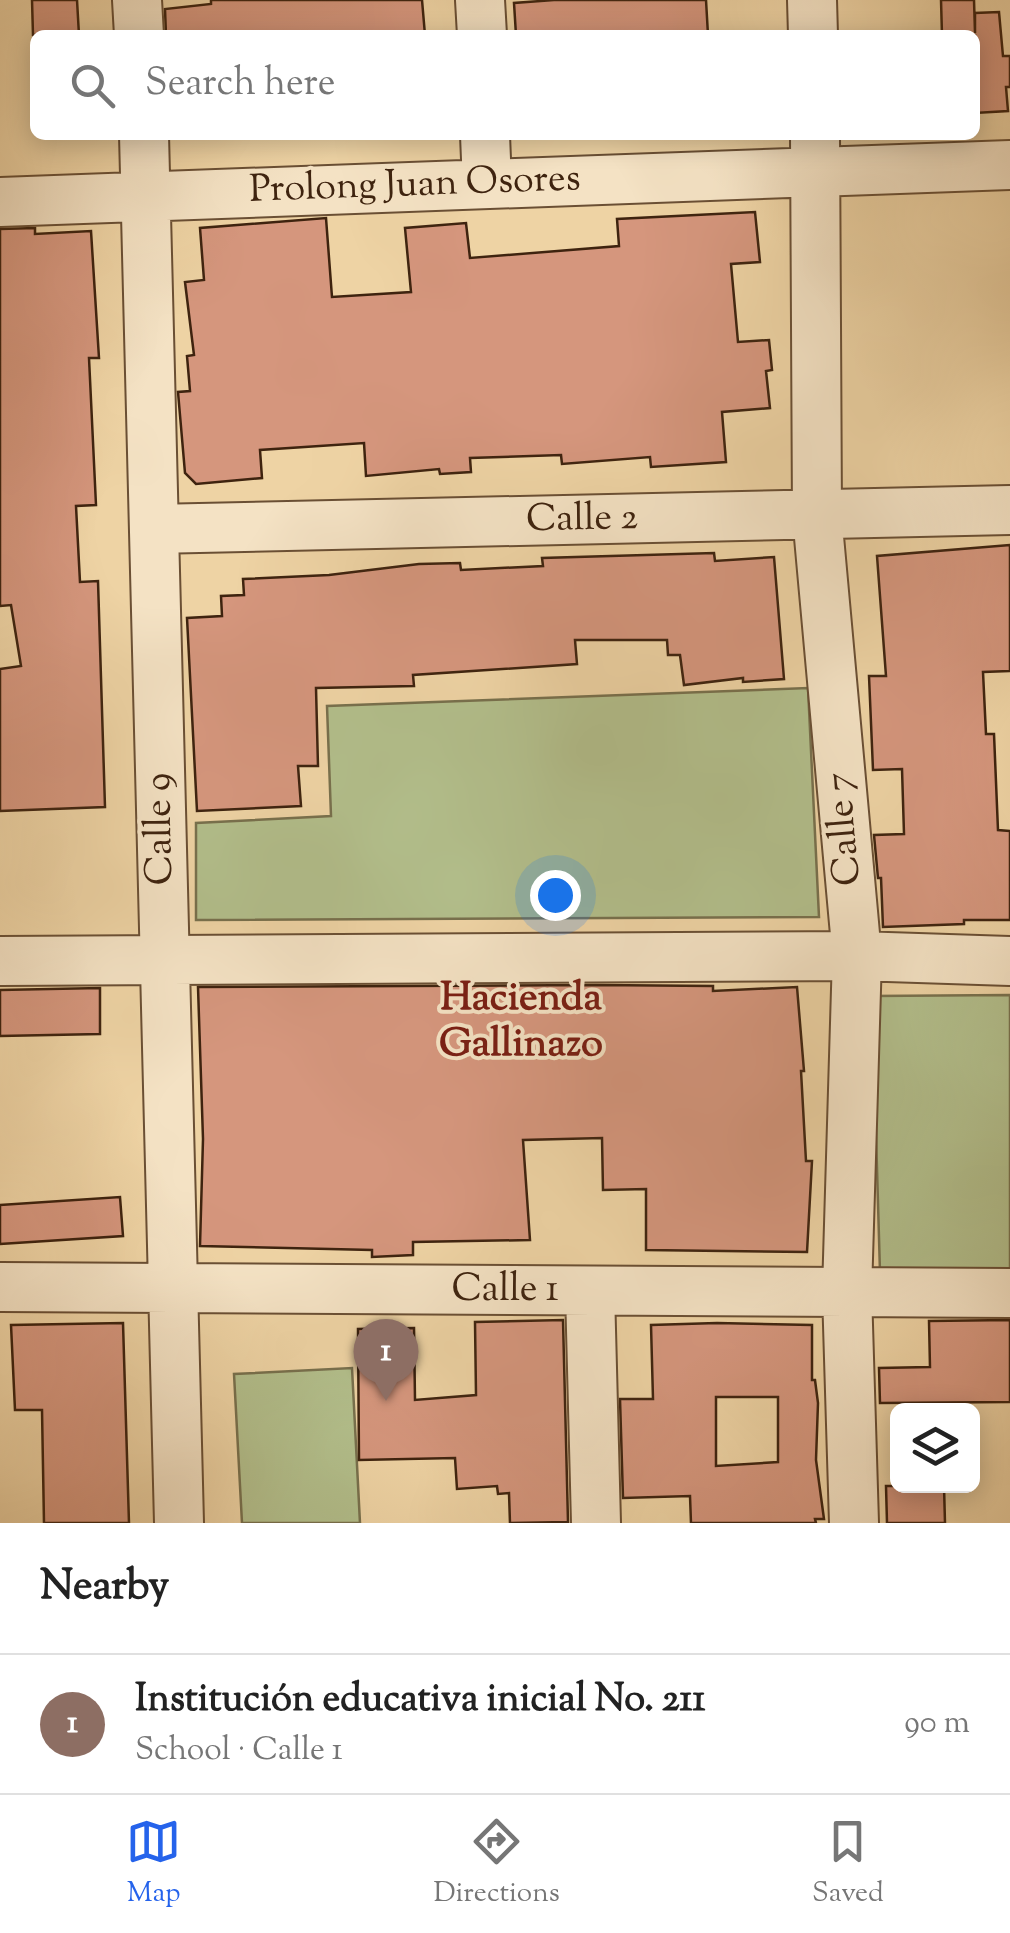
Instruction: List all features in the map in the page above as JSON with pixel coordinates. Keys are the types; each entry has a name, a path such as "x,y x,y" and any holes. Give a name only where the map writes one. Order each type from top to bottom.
{"street":[{"path":"137,0 139,30"},
{"path":"480,0 482,30"},
{"path":"812,0 812,30"},
{"name":"Calle 9","path":"144,140 180,1523"},
{"path":"485,140 487,184"},
{"name":"Prolong Juan Osores","path":"0,202 487,184 816,153 1010,165"},
{"name":"Calle 7","path":"816,153 816,516 857,956 848,1292 854,1523"},
{"name":"Calle 2","path":"154,529 1010,510"},
{"path":"0,961 857,956 1010,961"},
{"name":"Calle 1","path":"0,1288 1010,1293"},
{"path":"590,1291 596,1523"}],"green space":[{"path":"808,688 819,917 196,920 196,823 331,816 327,706"},
{"path":"1010,995 1010,1274 880,1272 872,996"},
{"path":"352,1368 360,1523 242,1523 234,1374"}],"building":[{"path":"32,0 77,0 79,30 33,30"},
{"path":"211,0 422,0 425,30 166,30 165,9 211,4"},
{"path":"706,0 708,30 516,30 514,3"},
{"path":"941,0 974,0 975,30 942,30"},
{"path":"999,12 1003,56 1010,56 1008,111 980,113 980,30 975,30 975,13"},
{"path":"755,212 760,262 731,264 738,342 769,340 772,370 766,371 770,408 722,412 726,462 651,467 650,457 562,464 561,455 470,458 471,472 440,474 439,469 366,476 364,443 260,450 262,478 196,484 185,473 178,392 190,391 187,356 194,355 185,282 204,280 200,228 326,218 332,297 411,292 405,228 466,223 470,258 619,246 617,219"},
{"path":"35,228 35,234 91,231 99,358 89,358 96,505 76,506 80,582 98,581 105,807 0,811 0,669 21,666 11,605 0,606 0,229"},
{"path":"1010,545 1010,671 983,672 986,734 994,734 998,830 1010,831 1010,920 883,927 874,835 904,834 902,769 873,770 869,676 886,676 877,556"},
{"path":"714,553 715,561 774,557 784,679 743,682 743,678 684,685 680,655 668,655 667,640 575,640 577,664 413,675 414,686 316,688 318,766 298,766 301,806 197,811 187,618 222,616 221,596 244,595 243,579 329,575 419,564 460,563 461,570 543,566 542,558"},
{"path":"713,986 713,991 797,987 806,1161 812,1161 807,1252 646,1250 646,1189 603,1190 602,1138 523,1140 530,1240 413,1242 413,1255 372,1257 372,1250 200,1246 203,1139 198,987"},
{"path":"100,988 100,1034 0,1036 0,990"},
{"path":"120,1197 123,1236 0,1244 0,1205"},
{"path":"563,1320 568,1522 510,1523 509,1493 498,1494 497,1486 457,1489 455,1458 359,1460 358,1329 414,1328 415,1400 476,1395 475,1322"},
{"path":"1010,1320 1010,1402 880,1403 879,1368 930,1367 929,1321"},
{"path":"123,1323 129,1523 44,1523 42,1410 15,1410 11,1325"},
{"path":"651,1325 812,1325 812,1380 818,1403 816,1460 824,1519 815,1519 816,1523 691,1523 690,1496 623,1498 620,1399 653,1399","holes":["716,1397 778,1397 778,1462 716,1466"]},
{"path":"886,1486 890,1486 890,1493 944,1493 945,1523 887,1523"}],"place":[{"name":"Institución educativa inicial No. 211","path":"386,1401"}],"district":[{"name":"Hacienda Gallinazo","path":"521,1022"}]}
